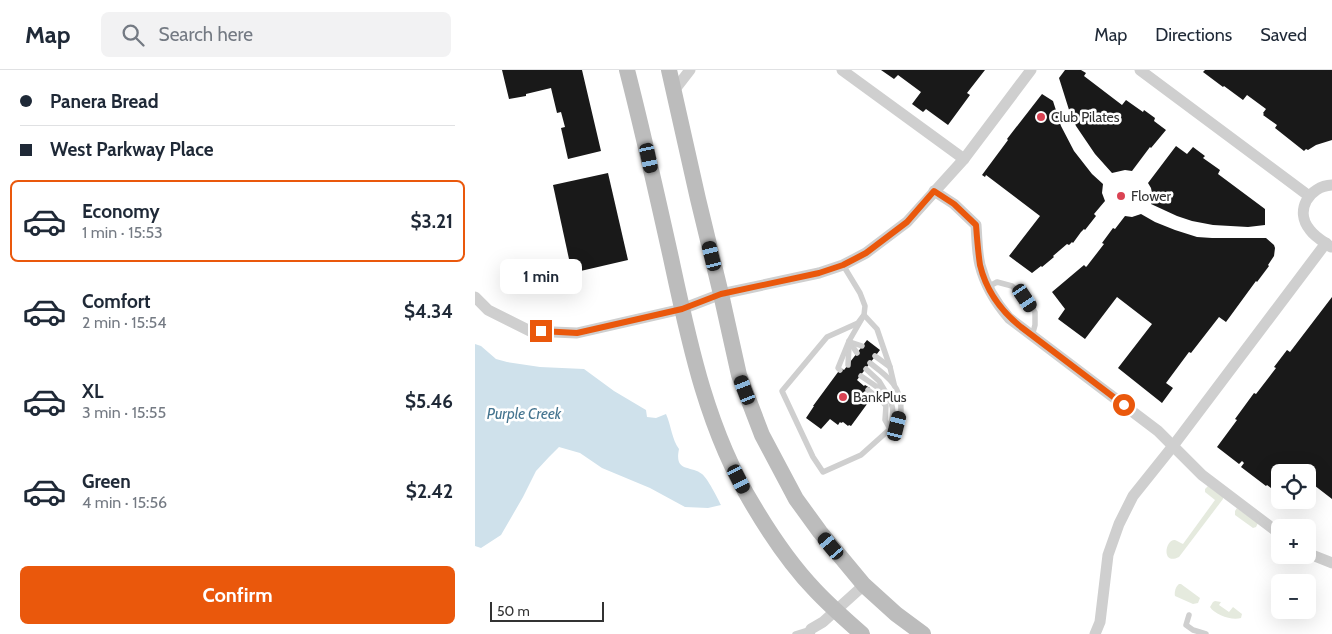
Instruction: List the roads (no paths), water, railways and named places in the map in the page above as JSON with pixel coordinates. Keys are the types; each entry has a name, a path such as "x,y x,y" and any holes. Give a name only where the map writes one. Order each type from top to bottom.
{"street":[{"path":"627,70 645,139 682,309 706,400 716,429 752,503 775,538 814,589 862,634"},
{"path":"669,70 739,375 762,435 796,499 820,532 864,585 896,614 923,634"},
{"path":"673,92 691,70"},
{"path":"842,70 964,160"},
{"path":"475,297 488,310 530,331 577,333 682,309 721,294 819,273 843,265 866,253 907,222 964,160 1031,70"},
{"path":"1140,70 1309,196"},
{"path":"1095,634 1099,622 1108,555 1119,524 1133,496 1329,246 1309,230 1303,213 1309,196 1315,190 1323,186 1332,185"},
{"path":"934,191 954,204 976,225 981,266 988,287 999,306 1009,318 1143,419 1203,475 1271,527"},
{"path":"1316,557 1332,563"},
{"path":"810,631 823,622 864,585"}],"lane":[{"path":"840,370 838,368 849,341 864,315 865,306 860,293 843,265"},
{"path":"988,287 997,282 1012,286 1025,298 1035,312 1035,325 1032,336"},
{"path":"864,315 877,329 894,384 899,394 901,411 897,426 890,429 861,455 823,472 813,457 782,392 827,337 857,323 864,315"},
{"path":"849,341 862,346"},
{"path":"849,341 857,353"},
{"path":"849,341 853,359"},
{"path":"848,365 849,341"},
{"path":"875,356 890,367"},
{"path":"870,363 894,384"},
{"path":"865,369 879,380 891,401 893,413 890,429"},
{"path":"861,376 887,395"},
{"path":"868,390 886,406 885,420 890,429"},
{"path":"1189,615 1186,626 1205,634"},
{"path":"795,634 810,631"}],"water":[{"name":"Purple Creek","path":"475,344 481,346 496,359 507,362 540,367 584,369 614,391 646,410 647,417 656,418 666,414 679,449 679,462 681,465 698,471 704,476 721,505 708,508 685,507 650,488 602,468 580,453 559,447 536,471 501,535 481,548 475,546"}],"place":[{"name":"Club Pilates","path":"1041,117"},
{"name":"Flower","path":"1121,196"},
{"name":"BankPlus","path":"843,397"}]}
